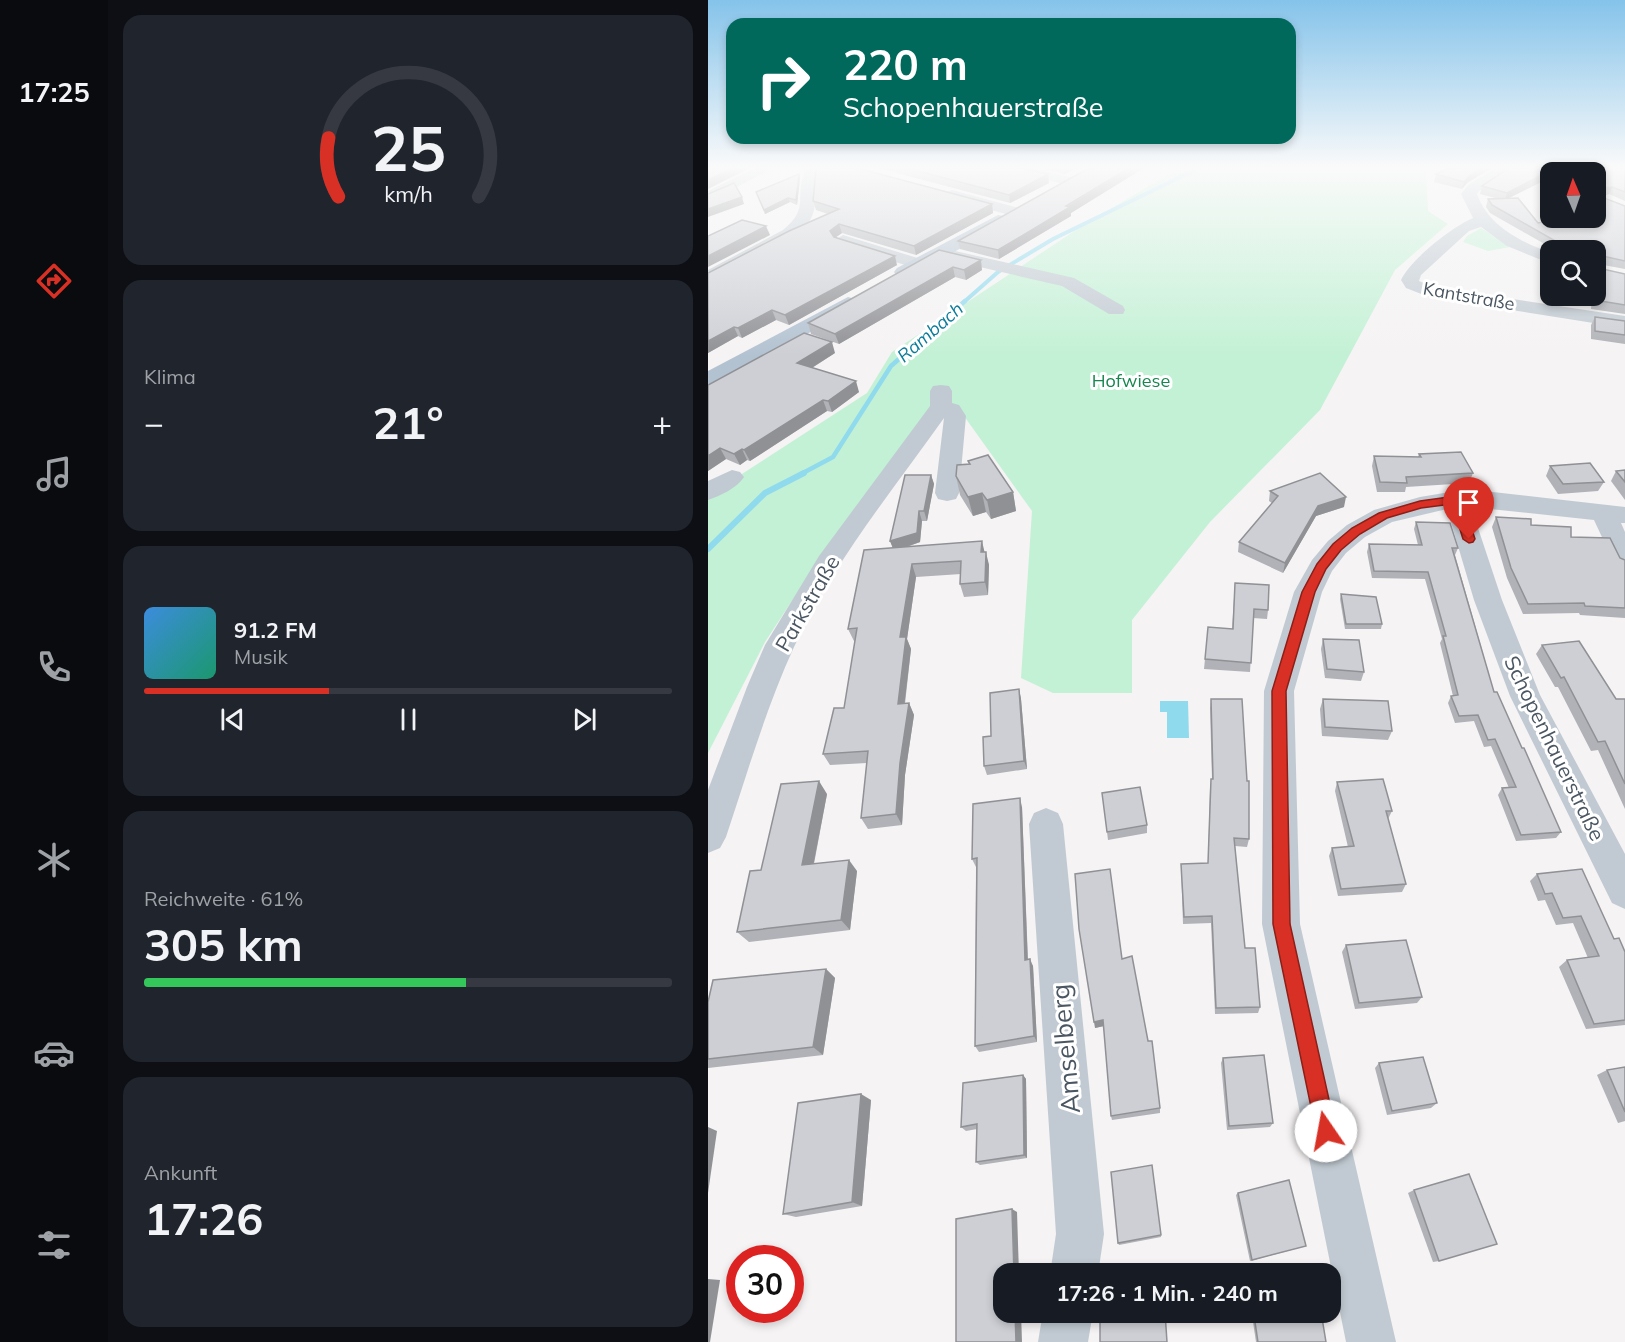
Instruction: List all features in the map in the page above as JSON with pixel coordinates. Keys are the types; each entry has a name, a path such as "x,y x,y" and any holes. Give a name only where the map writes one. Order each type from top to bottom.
{"main road":[{"path":"883,283 978,231"},
{"path":"708,380 864,294"}],"street":[{"path":"708,277 792,231"},
{"name":"Kantstraße","path":"1460,231 1413,273 1410,280 1412,284 1430,292 1625,322"},
{"path":"1496,231 1513,242 1540,254"},
{"path":"843,240 918,264"},
{"path":"939,252 1068,282 1116,310"},
{"name":"Parkstraße","path":"708,837 780,645 828,563 879,496 941,398 956,416 947,493"},
{"path":"708,492 732,477"},
{"path":"1371,1342 1281,924 1279,691 1308,592 1321,567 1337,547 1356,531 1383,516 1420,505 1456,499 1493,500 1615,514 1625,561"},
{"name":"Schopenhauerstraße","path":"1456,499 1488,600 1525,696 1625,891"},
{"name":"Amselberg","path":"1046,824 1080,1234 1076,1263"},
{"path":"1063,1342 1066,1323"}],"green space":[{"name":"Hofwiese","path":"1075,231 1440,231 1395,270 1320,410 1210,522 1132,620 1132,693 1053,693 1021,678 1032,511 964,416 950,403 835,535 765,642 708,753 708,496 867,393 892,352"},
{"path":"1476,231 1485,231 1510,247 1488,251 1463,242 1467,236"}],"water":[{"path":"1160,701 1188,701 1189,738 1167,738 1167,712 1160,712"}],"building":[{"path":"719,231 757,231 708,256 708,236"},
{"path":"789,231 830,231 834,237 895,256 785,315 772,310 708,341 708,273"},
{"path":"862,231 943,231 914,246"},
{"path":"977,231 1030,231 998,250 958,241"},
{"path":"1537,231 1625,231 1625,261 1606,257 1606,240 1553,240"},
{"path":"939,250 981,260 964,270 953,267 835,334 808,323"},
{"path":"1606,270 1625,274 1625,305 1606,302"},
{"path":"1595,317 1625,321 1625,335 1595,331"},
{"path":"804,333 832,342 797,363 856,381 828,401 823,400 744,450 734,454 720,448 708,456 708,385"},
{"path":"1461,452 1473,473 1406,477 1407,483 1380,482 1374,456 1421,457 1419,454"},
{"path":"988,455 1013,492 987,500 982,493 968,497 956,476 957,465 970,464 968,461"},
{"path":"1590,463 1604,482 1563,484 1550,466"},
{"path":"1625,470 1625,482 1616,471"},
{"path":"1320,473 1346,497 1318,506 1285,563 1239,542 1278,496 1270,491"},
{"path":"905,475 931,475 924,511 919,511 917,533 890,541"},
{"path":"1496,517 1531,519 1531,525 1571,527 1571,537 1610,538 1620,558 1625,560 1625,608 1585,606 1584,603 1528,604 1511,568"},
{"path":"1416,522 1450,523 1458,548 1452,548 1494,692 1497,692 1522,748 1524,748 1561,832 1521,835 1502,788 1516,787 1495,739 1488,740 1478,715 1459,716 1451,696 1458,695 1443,636 1446,636 1428,572 1374,571 1369,544 1422,545"},
{"path":"982,541 981,552 986,552 985,582 960,584 961,561 912,564 900,637 906,637 898,704 909,703 900,763 896,814 861,818 868,751 823,754 834,708 844,708 857,628 848,629 864,550"},
{"path":"1235,583 1269,585 1268,610 1254,609 1251,663 1205,659 1208,627 1233,629"},
{"path":"1341,594 1376,597 1382,624 1346,624"},
{"path":"1323,639 1359,640 1364,672 1327,669"},
{"path":"1579,641 1616,699 1625,699 1625,784 1605,741 1598,742 1564,677 1561,678 1542,645"},
{"path":"1019,689 1024,761 984,766 983,737 991,736 990,693"},
{"path":"1211,699 1242,699 1247,781 1249,781 1249,839 1234,838 1245,948 1255,948 1260,1007 1216,1008 1212,916 1184,917 1181,864 1208,863 1211,779 1213,779"},
{"path":"1323,699 1388,701 1392,731 1325,727"},
{"path":"1383,779 1392,811 1386,811 1406,884 1341,889 1332,848 1354,846 1337,782"},
{"path":"819,781 802,865 849,860 841,920 737,932 750,871 761,870 781,784"},
{"path":"1140,787 1147,825 1107,832 1102,793"},
{"path":"1020,798 1025,960 1030,959 1034,1036 975,1046 977,858 972,859 973,804"},
{"path":"1110,869 1122,959 1132,956 1148,1041 1152,1041 1160,1108 1111,1116 1103,1020 1094,1022 1079,929 1075,874"},
{"path":"1582,869 1614,939 1619,938 1625,952 1625,1020 1594,1024 1567,960 1599,956 1581,916 1563,918 1552,893 1545,894 1537,874"},
{"path":"1406,940 1422,997 1359,1003 1346,945"},
{"path":"826,969 813,1047 708,1059 708,1002 713,980"},
{"path":"1264,1055 1273,1123 1229,1126 1223,1058"},
{"path":"1423,1057 1437,1103 1392,1111 1379,1063"},
{"path":"1625,1067 1625,1112 1607,1070"},
{"path":"1023,1075 1024,1155 976,1162 977,1124 961,1127 963,1083"},
{"path":"861,1094 852,1202 783,1214 798,1103"},
{"path":"1152,1165 1161,1235 1118,1243 1111,1172"},
{"path":"1469,1174 1497,1244 1439,1261 1414,1190"},
{"path":"1289,1180 1306,1246 1252,1260 1238,1193"},
{"path":"1012,1209 1014,1263 993,1263 993,1323 1015,1323 1016,1342 956,1342 956,1219"},
{"path":"1100,1323 1166,1323 1167,1342 1100,1342"},
{"path":"1255,1323 1323,1323 1326,1342 1258,1342"}],"waterway":[{"name":"Rambach","path":"964,302 998,272 1070,231"},
{"name":"Rambach","path":"801,474 833,457 891,366 965,301"},
{"name":"Rambach","path":"708,549 765,493 804,473"}],"route":[{"path":"1326,1131 1281,924 1279,691 1308,592 1321,567 1337,547 1356,531 1383,516 1420,505 1456,499 1469,539"}]}
